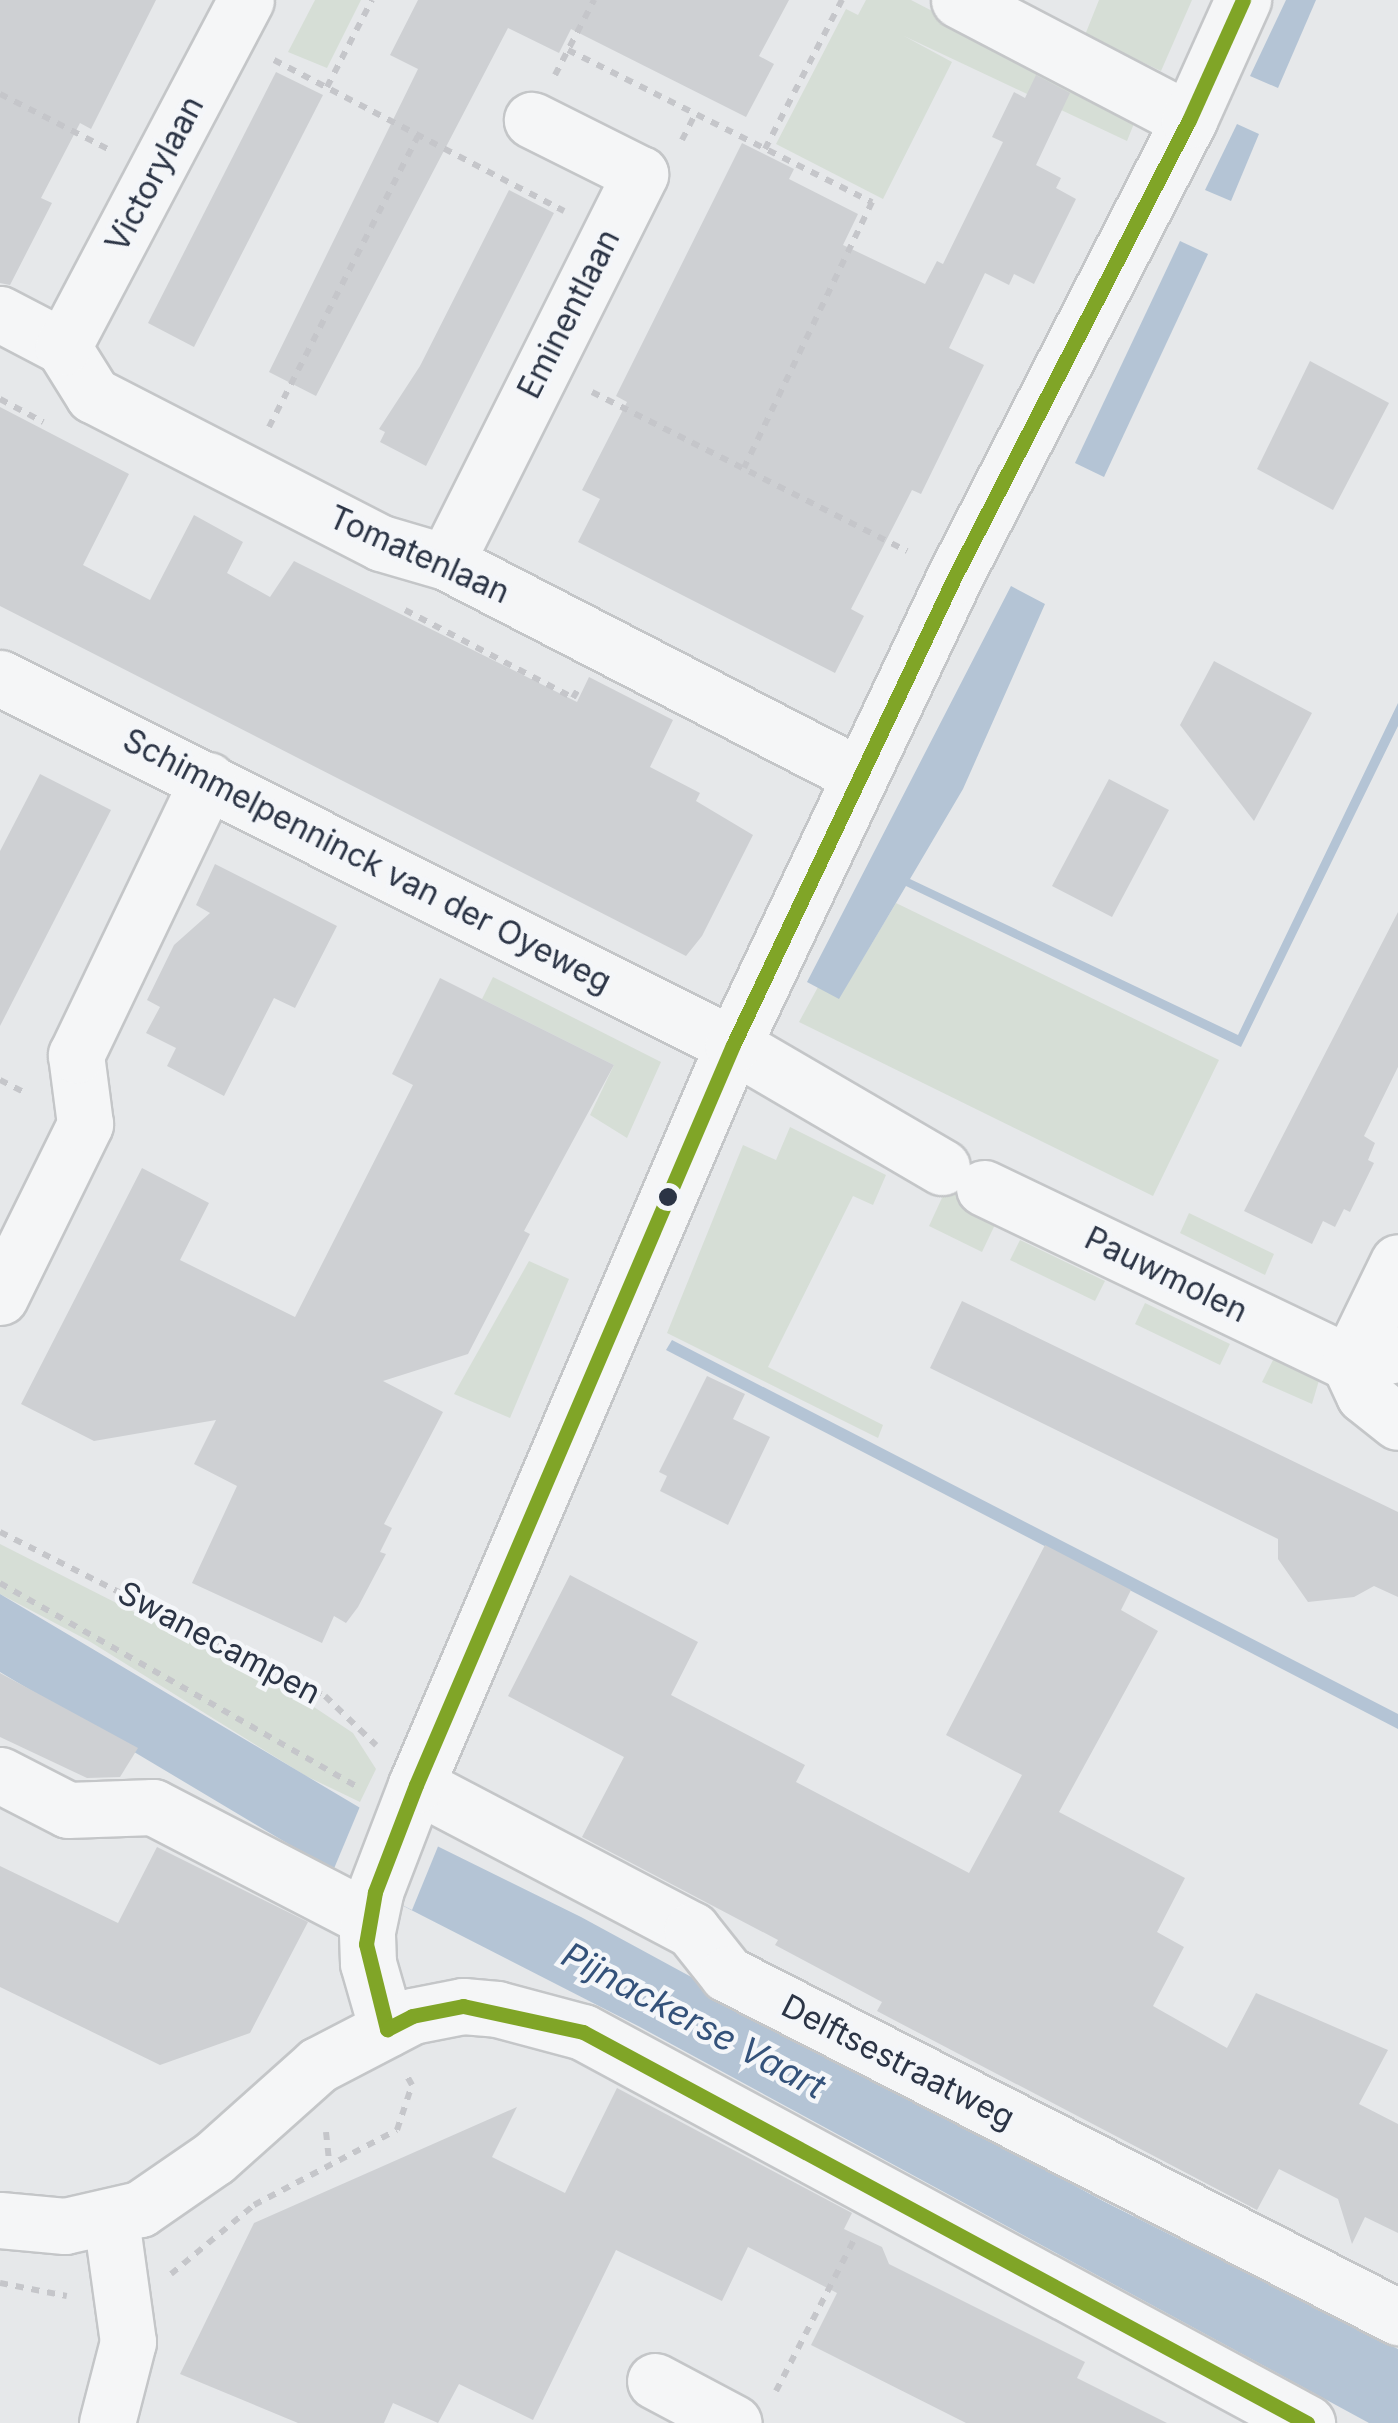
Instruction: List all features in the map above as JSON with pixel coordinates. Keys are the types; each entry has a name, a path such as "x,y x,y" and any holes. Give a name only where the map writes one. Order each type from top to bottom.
{"street":[{"path":"959,0 1189,120"},
{"path":"387,2029 368,1963 372,1905 409,1808 733,1045 954,576 1189,120 1243,0"},
{"name":"Victorylaan","path":"63,347 237,18"},
{"name":"Eminentlaan","path":"446,562 640,174 532,120"},
{"path":"0,314 63,347"},
{"name":"Tomatenlaan","path":"63,347 92,395 382,544 446,562 859,775"},
{"name":"Schimmelpenninck van der Oyeweg","path":"0,678 733,1045"},
{"path":"0,1297 86,1124 76,1055 208,780"},
{"name":"Pauwmolen","path":"733,1045 963,1177 1374,1358"},
{"path":"1398,1262 1364,1395 1398,1422"},
{"path":"0,1775 68,1810 153,1807 372,1905"},
{"name":"Delftsestraatweg","path":"409,1808 692,1930 726,1974 1398,2317"},
{"path":"0,2220 65,2226 111,2219 172,2190 318,2065 412,2016 463,2006 583,2032 1307,2423"},
{"path":"108,2423 128,2342 111,2219"},
{"path":"655,2381 751,2415"}],"path":[{"path":"327,87 372,0"},
{"path":"765,148 842,0"},
{"path":"237,18 327,87 610,235"},
{"path":"568,50 872,202 744,468"},
{"path":"0,94 156,174"},
{"path":"246,473 418,135"},
{"path":"542,367 954,576"},
{"name":"Swanecampen","path":"0,1532 324,1696 409,1808"},
{"path":"0,1583 307,1762 409,1808"},
{"path":"0,2283 44,2294 123,2293 186,2267 254,2206 329,2160 397,2130 412,2085 387,2029"},
{"path":"751,2415 879,2192"}],"shaded area":[{"path":"315,0 361,0 327,68 288,52"},
{"path":"866,0 911,0 1103,99 1135,121 1127,141 904,36 952,62 883,199 776,144 846,9 858,15"},
{"path":"1099,0 1192,0 1161,71 1085,35"},
{"path":"896,903 1219,1060 1153,1196 799,1022 818,987 839,998"},
{"path":"493,977 661,1062 627,1138 590,1115 614,1065 482,999"},
{"path":"790,1127 886,1175 873,1205 853,1196 768,1367 883,1425 878,1438 667,1333 743,1145 776,1160"},
{"path":"947,1187 1001,1212 982,1252 929,1226"},
{"path":"1189,1213 1274,1254 1265,1275 1180,1233"},
{"path":"1020,1240 1105,1281 1095,1301 1010,1260"},
{"path":"529,1261 569,1279 510,1418 454,1394"},
{"path":"1145,1303 1230,1344 1220,1365 1135,1324"},
{"path":"1279,1348 1320,1377 1312,1404 1262,1382"},
{"path":"0,1544 290,1691 353,1733 376,1769 360,1802 306,1776 89,1641 0,1594"}],"water":[{"path":"1286,0 1316,0 1278,88 1250,76"},
{"path":"1237,124 1259,134 1231,201 1205,190"},
{"path":"1180,241 1208,254 1104,477 1075,463"},
{"path":"1011,586 1045,604 963,789 910,879 1238,1035 1398,703 1398,726 1241,1047 906,886 839,999 807,982"},
{"path":"672,1340 1398,1714 1398,1729 666,1350"},
{"name":"Pijnackerse Vaart","path":"0,1594 362,1809 581,1917 1103,2201 1398,2349 1398,2423 1369,2423 640,2027 327,1867 0,1672"}],"pier":[{"path":"361,1804 439,1844 412,1910 333,1871"}],"building":[{"path":"0,0 156,0 91,129 80,123 41,198 52,203 10,285 0,283"},
{"path":"418,0 789,0 759,56 774,64 746,117 571,29 559,53 508,28 316,396 269,372 418,69 390,55"},
{"path":"276,72 323,95 194,347 148,323"},
{"path":"1036,75 1070,93 1036,165 1061,178 1056,188 1076,199 1034,284 1014,274 1009,285 985,273 949,348 984,365 921,494 912,490 851,609 864,616 835,673 578,542 600,499 582,490 627,402 616,396 742,143 794,169 789,179 858,214 843,245 925,284 937,261 943,264 1003,142 992,137 1014,92 1025,98"},
{"path":"509,190 554,213 426,466 380,442 385,432 379,429 420,366"},
{"path":"1310,361 1389,403 1333,510 1257,469"},
{"path":"0,407 129,474 83,565 150,600 194,515 243,542 227,573 270,597 294,561 577,702 589,677 673,720 650,767 700,793 696,801 753,835 702,936 686,956 0,606"},
{"path":"1214,661 1312,713 1254,821 1180,725"},
{"path":"40,774 111,810 0,1026 0,851"},
{"path":"1109,779 1169,810 1112,917 1052,886"},
{"path":"215,864 337,926 295,1008 274,998 224,1096 167,1066 176,1048 146,1033 160,1007 147,1000 174,945 210,913 196,905"},
{"path":"1398,912 1398,1067 1364,1136 1375,1143 1368,1160 1374,1163 1350,1212 1344,1209 1335,1227 1323,1221 1312,1244 1244,1211"},
{"path":"440,978 614,1065 524,1231 530,1234 468,1354 383,1381 443,1412 384,1524 392,1528 380,1552 386,1554 358,1607 346,1623 334,1616 322,1643 192,1583 237,1486 194,1464 216,1420 94,1441 21,1404 142,1168 209,1203 180,1260 295,1317 413,1085 392,1074"},
{"path":"962,1301 1398,1512 1398,1597 1374,1586 1354,1597 1308,1602 1278,1559 1278,1539 930,1368"},
{"path":"707,1376 745,1394 733,1419 770,1437 728,1525 660,1491 667,1476 659,1472"},
{"path":"1045,1545 1131,1590 1121,1610 1158,1631 1059,1812 1185,1878 1157,1932 1184,1947 1153,2006 1227,2048 1256,1993 1388,2050 1359,2104 1398,2124 1398,2233 1365,2217 1352,2244 1338,2199 1279,2169 1257,2210 877,2011 882,2002 775,1945 778,1940 582,1837 624,1757 508,1696 570,1575 698,1642 671,1695 805,1765 796,1782 969,1873 1022,1775 946,1735"},
{"path":"0,1673 138,1748 120,1777 87,1778 0,1737"},
{"path":"157,1847 308,1922 250,2033 160,2065 0,1987 0,1866 118,1923"},
{"path":"617,2088 852,2213 844,2229 882,2247 889,2264 1085,2362 1077,2378 1167,2423 966,2423 811,2345 837,2293 748,2247 722,2301 616,2250 533,2420 459,2384 438,2423 393,2403 384,2423 298,2423 180,2374 254,2223 517,2107 492,2157 565,2193"}],"transit line":[{"path":"1243,0 1189,120 955,576 733,1045 416,1785 375,1892 366,1944 387,2029 412,2016 463,2006 583,2032 1307,2423"}]}
